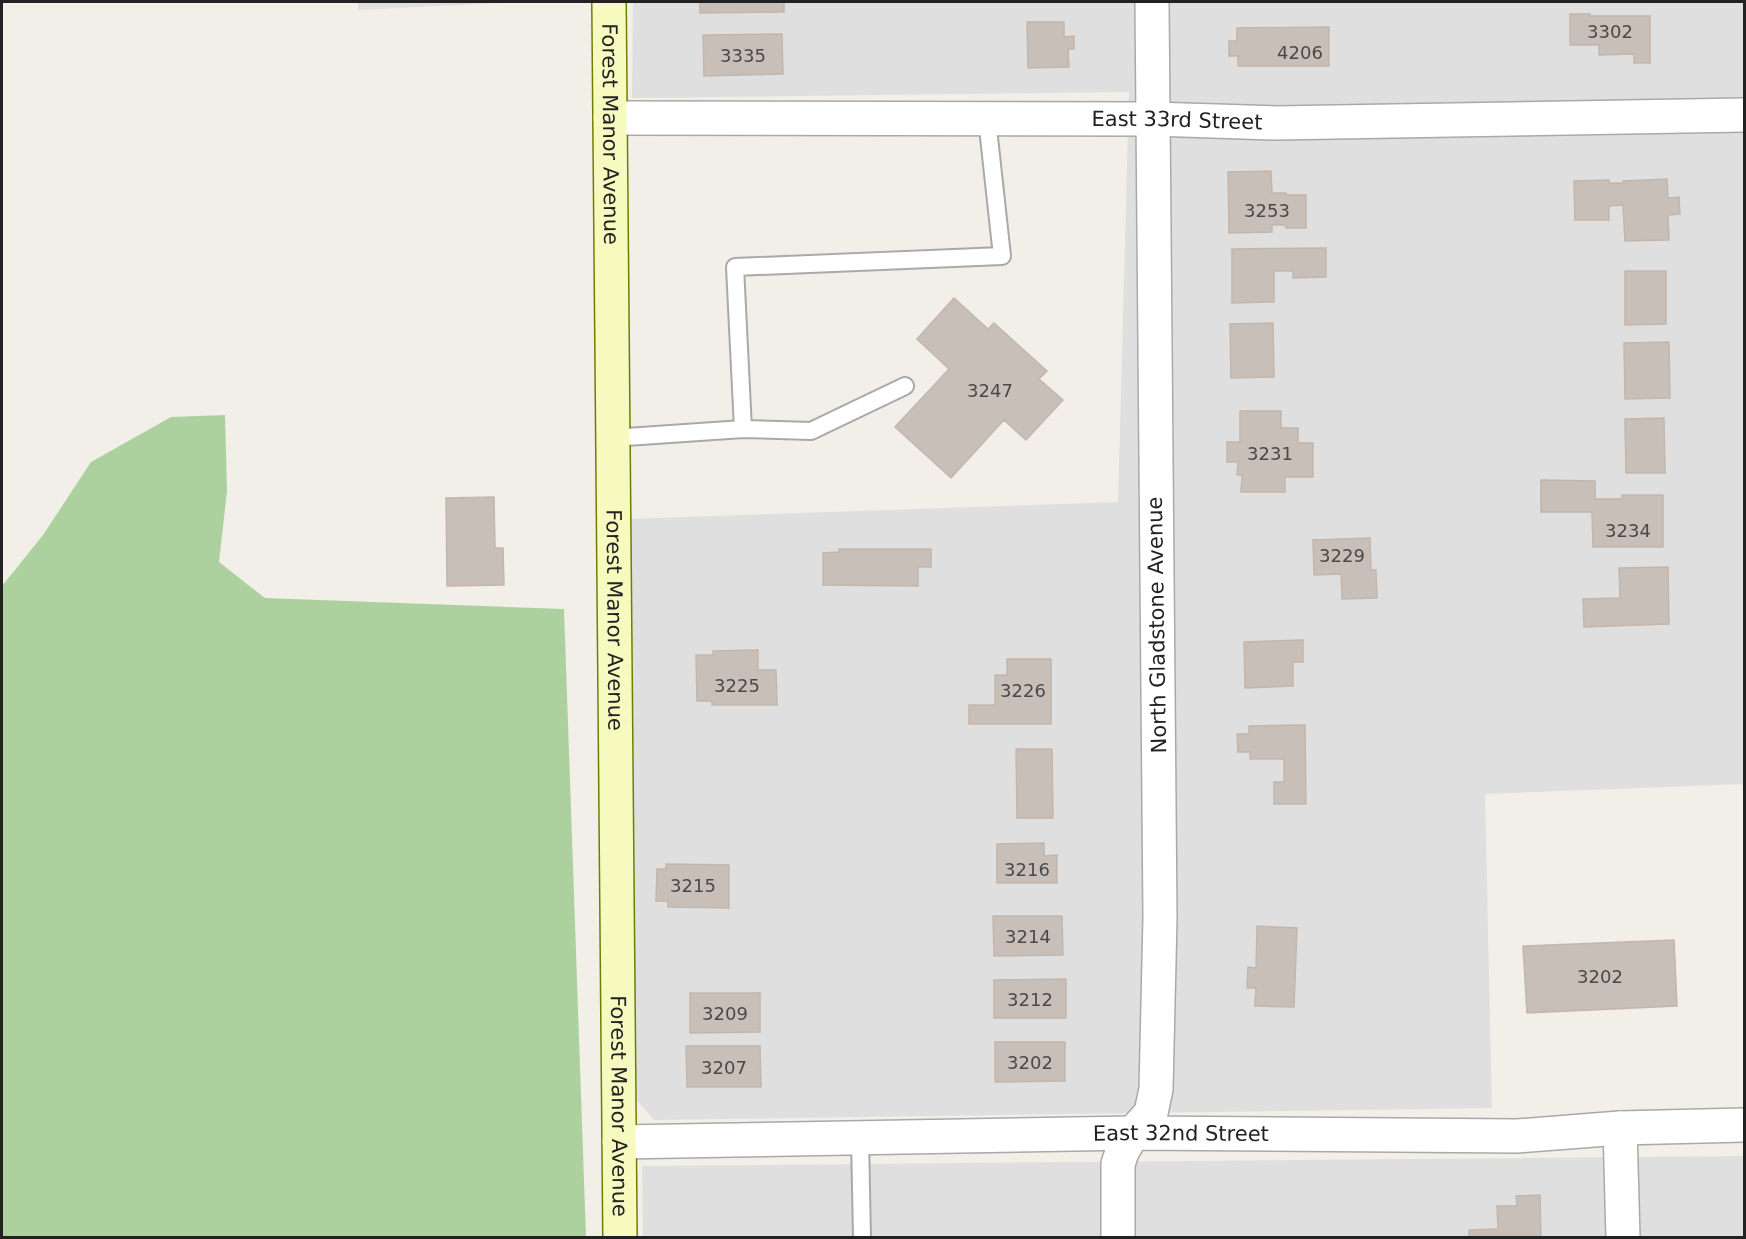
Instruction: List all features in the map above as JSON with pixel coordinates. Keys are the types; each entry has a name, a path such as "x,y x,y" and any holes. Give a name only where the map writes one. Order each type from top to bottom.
{"street":[{"name":"Forest Manor Avenue","path":"609,2 620,1238"},
{"name":"North Gladstone Avenue","path":"1118,1238 1118,1164 1133,1133 1151,1113 1156,1089 1160,918 1152,2"},
{"name":"East 33rd Street","path":"610,118 1153,119 1276,123 1744,115"},
{"name":"East 32nd Street","path":"619,1142 1133,1133 1518,1137 1620,1128 1744,1125"},
{"path":"1620,1128 1623,1238"}],"lane":[{"path":"743,429 735,267 1002,256 987,119"},
{"path":"612,438 743,429 810,431 905,386"},
{"path":"860,1138 862,1238"}],"shaded area":[{"path":"358,2 519,2 358,10"},
{"path":"633,2 1744,2 1744,784 1485,794 1492,1108 654,1120 636,1099 628,519 1118,502 1129,92 632,98"},
{"path":"1744,1156 1744,1237 643,1237 642,1166"}],"green space":[{"path":"225,415 227,491 219,562 265,598 564,609 586,1237 2,1237 2,586 43,535 91,462 171,417"}],"building":[{"path":"700,2 784,2 784,12 700,13"},
{"path":"1570,14 1650,16 1650,63 1634,63 1634,54 1599,55 1599,45 1570,45"},
{"path":"1027,22 1064,22 1064,37 1074,36 1074,49 1068,49 1069,67 1028,68"},
{"path":"1329,27 1329,66 1238,66 1238,56 1229,56 1229,41 1237,41 1237,28"},
{"path":"782,34 783,74 704,76 703,35"},
{"path":"1271,171 1272,193 1306,195 1306,228 1272,225 1272,232 1229,233 1228,172"},
{"path":"1667,179 1668,198 1679,197 1680,214 1668,215 1669,240 1625,241 1623,205 1609,206 1609,220 1575,220 1574,181 1609,180 1609,183 1623,183 1623,181"},
{"path":"1326,248 1326,277 1293,278 1293,271 1274,271 1274,302 1232,303 1232,249"},
{"path":"1625,271 1666,271 1666,324 1625,325"},
{"path":"954,298 988,329 994,323 1047,371 1039,379 1063,400 1026,440 1004,420 951,478 895,427 949,369 917,339"},
{"path":"1273,323 1274,377 1231,378 1230,324"},
{"path":"1669,342 1670,398 1625,399 1624,343"},
{"path":"1240,411 1281,411 1281,428 1298,428 1298,443 1313,443 1313,477 1285,477 1285,492 1241,492 1242,475 1237,475 1238,462 1227,462 1227,442 1240,442"},
{"path":"1664,418 1665,473 1626,473 1625,419"},
{"path":"1541,480 1595,481 1595,499 1622,499 1622,495 1663,495 1663,547 1593,547 1592,512 1541,512"},
{"path":"494,497 495,548 503,548 504,585 447,586 446,498"},
{"path":"1370,538 1371,570 1376,570 1377,598 1342,599 1341,574 1314,575 1313,540"},
{"path":"839,549 931,549 931,567 918,567 918,586 823,585 823,553 839,552"},
{"path":"1668,567 1669,624 1584,627 1583,599 1620,598 1619,568"},
{"path":"1303,640 1303,662 1293,662 1293,686 1245,688 1244,642"},
{"path":"758,650 758,670 776,670 777,705 712,705 712,701 697,701 696,655 713,655 713,651"},
{"path":"1007,659 1051,659 1051,724 969,724 969,705 995,705 995,675 1007,675"},
{"path":"1305,725 1306,804 1274,804 1274,782 1284,782 1284,759 1250,759 1250,752 1238,752 1237,734 1249,734 1249,726"},
{"path":"1016,749 1052,749 1053,818 1017,818"},
{"path":"1044,843 1044,856 1057,855 1057,883 997,883 997,844"},
{"path":"666,864 729,865 729,908 668,907 668,901 656,901 657,869 666,869"},
{"path":"993,916 1062,916 1063,955 994,956"},
{"path":"1257,926 1297,928 1294,1007 1255,1006 1256,988 1247,988 1248,967 1256,968"},
{"path":"1674,940 1677,1006 1527,1013 1523,946"},
{"path":"1066,979 1066,1018 994,1018 994,980"},
{"path":"690,993 760,993 760,1032 690,1033"},
{"path":"995,1042 1065,1042 1065,1081 995,1082"},
{"path":"686,1046 760,1046 761,1087 687,1087"},
{"path":"1540,1195 1541,1238 1469,1238 1469,1230 1498,1229 1497,1206 1517,1206 1516,1196"}]}
